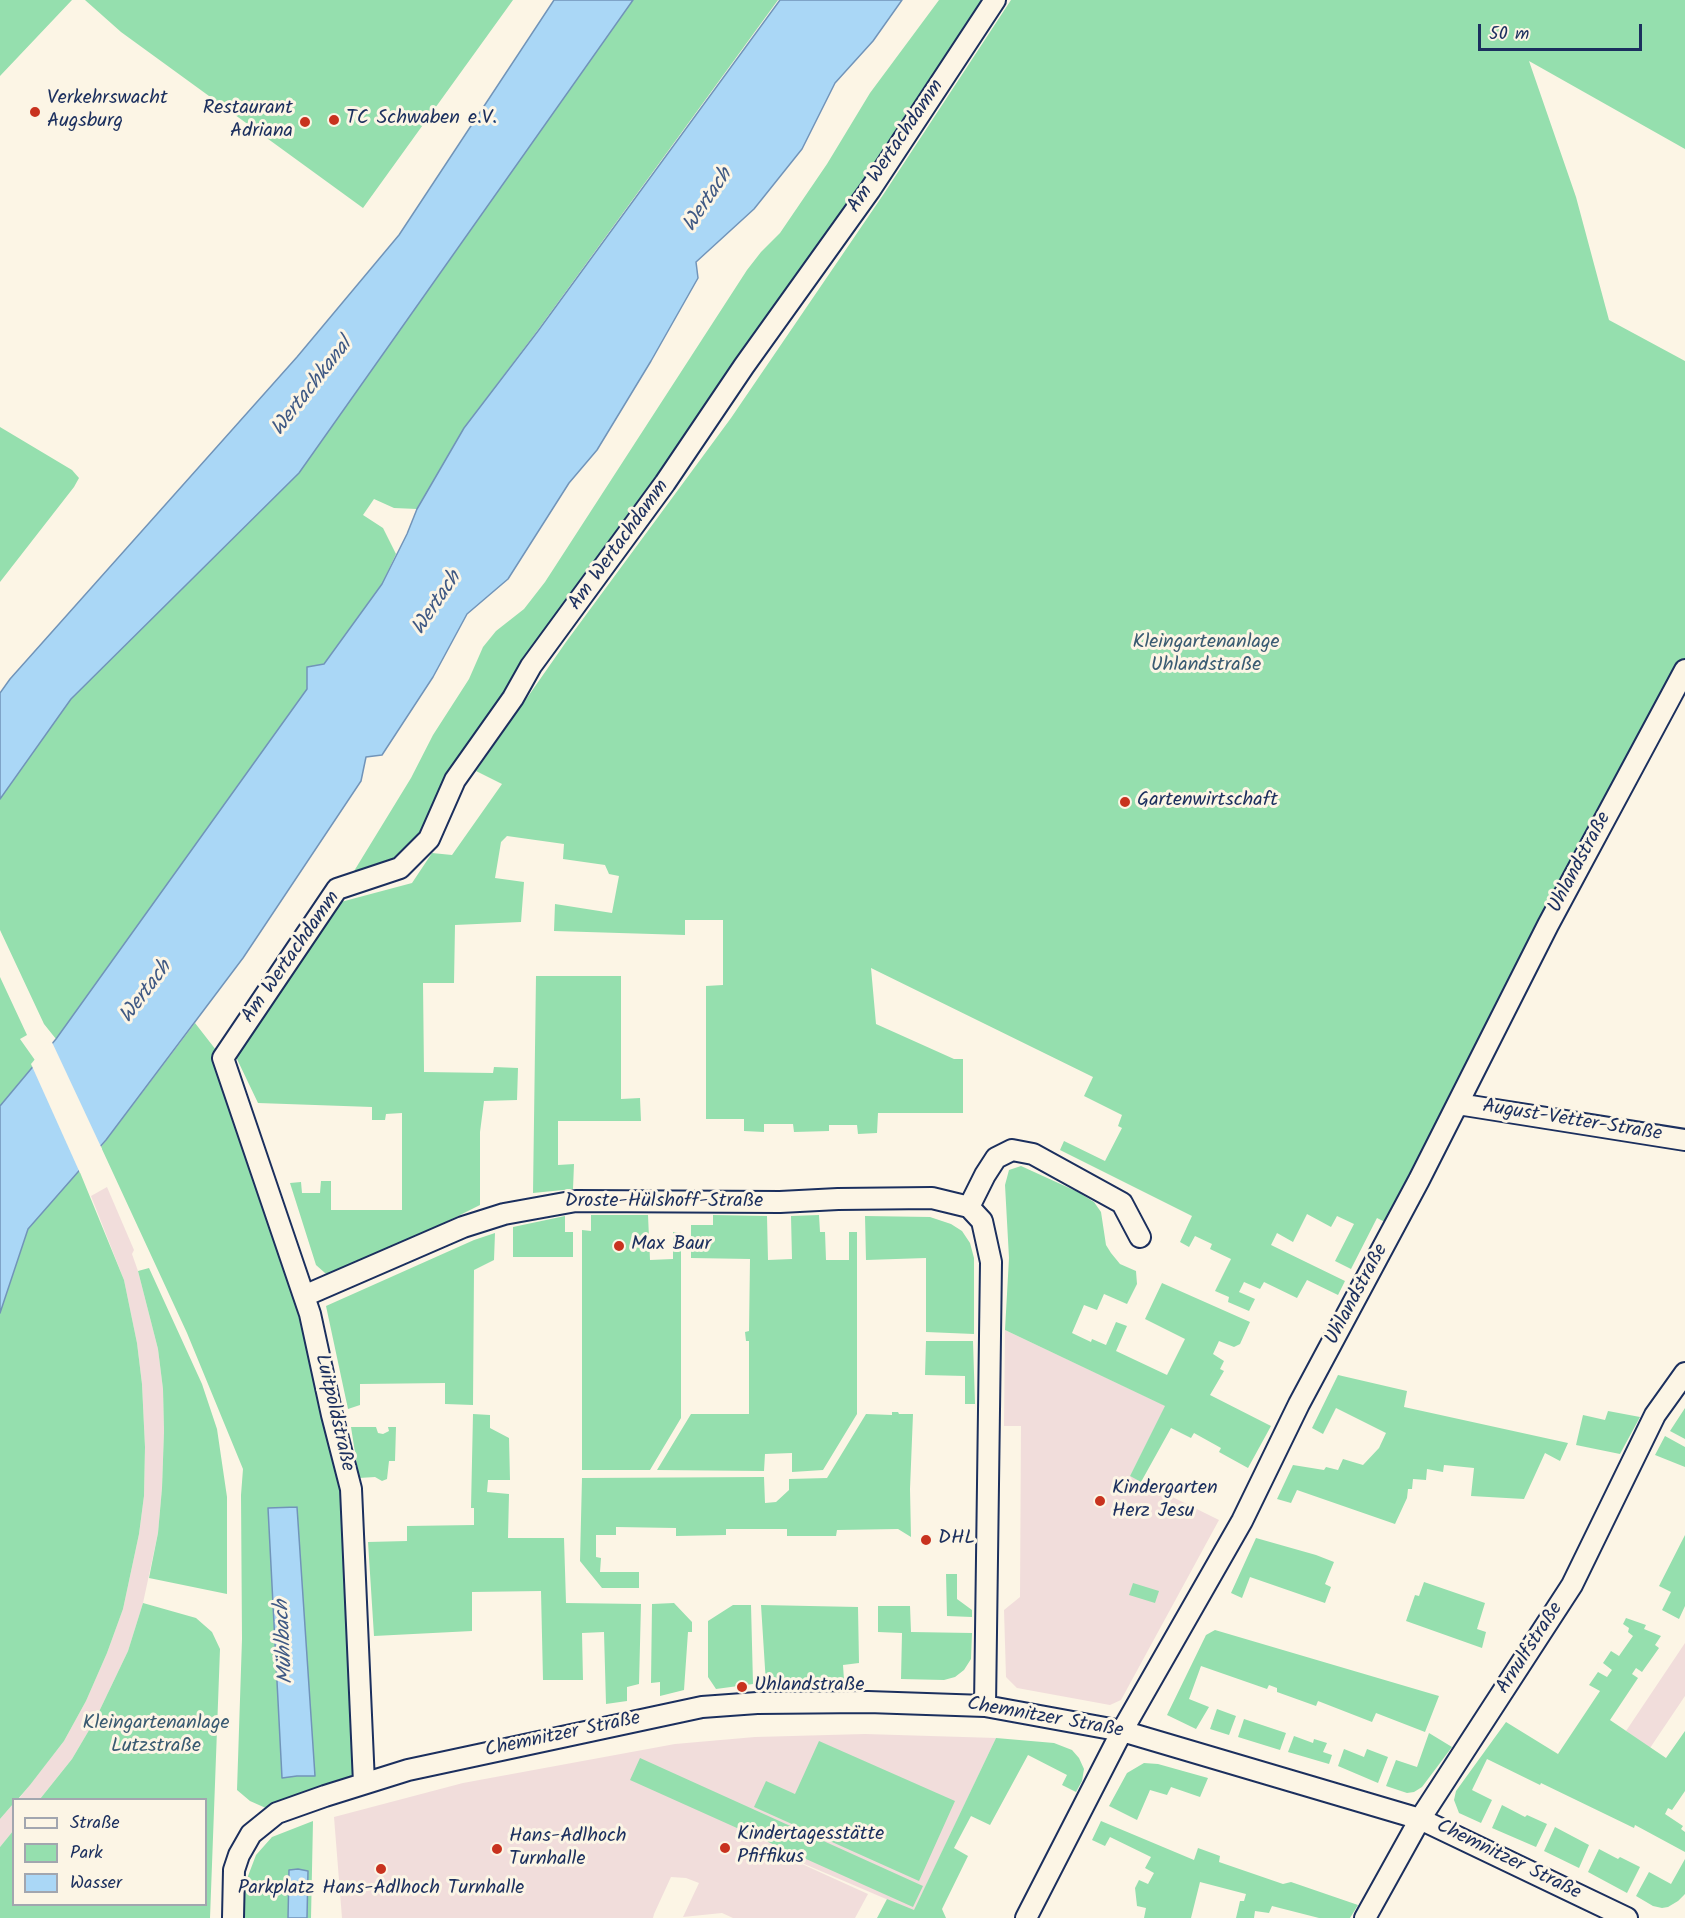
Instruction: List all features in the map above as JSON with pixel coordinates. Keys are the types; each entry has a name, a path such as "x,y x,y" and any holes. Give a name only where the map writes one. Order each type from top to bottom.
{"street":[{"name":"Am Wertachdamm","path":"223,1058 337,888 400,868 429,839 455,780 513,698 531,666 665,483 744,366 870,190 995,0"},
{"name":"Uhlandstraße","path":"1026,1918 1122,1731 1242,1521 1299,1404 1458,1104 1553,915 1685,670"},
{"name":"Luitpoldstraße","path":"223,1058 310,1314 351,1489 364,1783"},
{"name":"August-Vetter-Straße","path":"1458,1104 1685,1140"},
{"path":"985,1706 991,1262 982,1221 969,1207 996,1158 1012,1150 1033,1154 1122,1203 1140,1238"},
{"name":"Droste-Hülshoff-Straße","path":"304,1296 463,1227 504,1214 576,1201 780,1202 932,1198 969,1207"},
{"name":"Arnulfstraße","path":"1365,1918 1420,1818 1572,1585 1650,1425 1685,1373"},
{"name":"Chemnitzer Straße","path":"233,1918 234,1870 238,1855 251,1834 277,1813 408,1770 702,1707 757,1703 857,1702 985,1706 1122,1731 1420,1818 1627,1918"}],"shaded area":[{"path":"107,1187 134,1250 132,1254 158,1349 163,1389 164,1431 158,1533 143,1603 128,1651 95,1720 72,1759 41,1798 20,1798 64,1741 86,1701 107,1653 123,1609 139,1534 144,1496 145,1447 142,1384 137,1343 124,1280 91,1196"},
{"name":"Kindergarten Herz Jesu","path":"1005,1330 1166,1406 1130,1476 1219,1520 1121,1700 1110,1705 1017,1688 1006,1677 1004,1610 1020,1597 1021,1426 1004,1426"},
{"path":"1685,1643 1685,1696 1650,1748 1626,1731"},
{"path":"865,1734 996,1738 914,1911 760,1845 868,1894 855,1918 733,1918 722,1913 683,1917 699,1883 686,1878 671,1877 653,1918 342,1918 334,1817 463,1783 675,1744 755,1737"},
{"path":"12,1805 12,1832 0,1847 0,1819"}],"green space":[{"path":"0,0 72,0 0,76"},
{"name":"TC Schwaben e.V.","path":"85,0 513,0 363,208 121,32"},
{"path":"633,0 778,0 464,428 417,509 394,508 374,499 363,515 383,528 396,554 382,584 324,664 307,667 307,689 56,1039 44,1024 0,930 0,799 71,699 299,473"},
{"path":"939,0 986,0 865,185 426,827 403,857 351,876 411,778 433,735 469,679 483,647 496,631 524,609 545,582 747,270 780,233 827,164 870,93"},
{"name":"Kleingartenanlage Uhlandstraße","path":"1011,0 1685,0 1685,149 1529,61 1576,197 1609,320 1685,361 1685,670 1395,1227 1377,1218 1351,1269 1335,1261 1354,1224 1337,1216 1331,1227 1307,1214 1293,1242 1277,1233 1271,1245 1345,1281 1338,1295 1307,1280 1297,1298 1264,1282 1260,1289 1244,1282 1239,1292 1255,1299 1249,1311 1228,1302 1229,1297 1215,1291 1231,1259 1210,1249 1212,1244 1195,1236 1189,1247 1180,1242 1192,1216 1060,1150 1064,1141 1105,1161 1122,1128 1118,1126 1122,1115 1084,1096 1093,1077 871,968 876,1024 954,1059 963,1059 963,1113 878,1113 877,1133 858,1134 857,1125 829,1125 829,1131 794,1132 793,1124 764,1124 764,1132 744,1131 744,1119 706,1119 706,986 723,985 723,920 685,920 685,935 554,931 555,904 612,913 619,876 609,874 605,865 563,859 564,844 507,836 501,842 495,878 524,882 521,922 455,925 454,983 423,983 424,1072 493,1073 494,1067 518,1068 517,1100 484,1101 480,1132 480,1205 346,1272 333,1275 325,1273 316,1265 290,1183 301,1182 302,1193 320,1193 321,1181 331,1181 331,1210 402,1210 402,1113 386,1114 385,1120 372,1120 372,1107 258,1103 236,1057 337,903 412,883 432,853 452,855 502,784 476,771 566,642 731,418 883,195"},
{"path":"0,427 72,470 79,478 0,582"},
{"path":"536,976 621,976 621,1099 640,1098 641,1121 558,1121 558,1165 574,1164 573,1189 533,1193"},
{"path":"0,977 27,1035 20,1039 37,1063 0,1106"},
{"path":"195,1023 223,1059 304,1297 351,1489 364,1783 277,1813 250,1801 237,1790 242,1639 241,1495 243,1469 187,1333 101,1147"},
{"path":"1021,1166 1078,1192 1094,1202 1101,1212 1106,1245 1120,1264 1136,1271 1137,1284 1127,1304 1104,1294 1097,1310 1084,1305 1072,1333 1091,1342 1092,1339 1106,1345 1116,1322 1127,1326 1116,1351 1167,1375 1185,1339 1145,1319 1162,1283 1250,1322 1240,1344 1234,1347 1219,1341 1213,1354 1224,1361 1220,1369 1224,1371 1210,1395 1271,1426 1248,1468 1219,1452 1221,1448 1194,1433 1191,1438 1171,1428 1141,1482 1130,1476 1165,1406 1005,1330 1009,1258 1005,1185 1009,1170"},
{"name":"Kleingartenanlage Lutzstraße","path":"79,1170 124,1280 137,1343 142,1384 145,1447 144,1496 139,1534 123,1609 86,1701 64,1741 19,1798 12,1798 12,1805 0,1819 0,1313 28,1229"},
{"path":"591,1215 648,1215 650,1260 673,1259 673,1232 681,1232 681,1418 650,1470 582,1470 582,1230 591,1231"},
{"path":"713,1215 767,1216 768,1260 792,1259 791,1216 819,1215 820,1232 825,1232 826,1260 849,1260 849,1232 857,1232 857,1414 823,1470 792,1472 792,1453 765,1454 764,1471 657,1470 691,1414 749,1414 749,1341 746,1341 745,1332 749,1331 750,1259 691,1258 691,1225 713,1225"},
{"path":"565,1216 565,1232 573,1232 573,1257 513,1257 513,1227"},
{"path":"865,1216 930,1217 951,1224 962,1231 970,1243 974,1258 974,1334 926,1332 926,1258 866,1260"},
{"path":"495,1233 494,1260 474,1270 473,1405 445,1404 445,1383 360,1384 360,1405 348,1409 326,1306 474,1240"},
{"path":"149,1268 202,1384 217,1429 227,1497 227,1594 149,1578 158,1533 164,1431 163,1389 158,1349 138,1271"},
{"path":"926,1341 973,1341 975,1404 965,1404 965,1376 925,1375"},
{"path":"1338,1375 1407,1391 1404,1407 1568,1443 1560,1461 1545,1453 1524,1499 1471,1496 1474,1468 1444,1465 1443,1472 1427,1469 1426,1480 1413,1479 1412,1489 1408,1489 1407,1498 1395,1524 1297,1490 1291,1503 1277,1499 1293,1465 1338,1470 1343,1459 1363,1465 1379,1448 1386,1433 1336,1408 1323,1434 1312,1428"},
{"path":"1685,1408 1685,1439 1670,1431"},
{"path":"1608,1411 1640,1417 1620,1454 1576,1445 1583,1415 1605,1420"},
{"path":"892,1412 913,1414 911,1537 898,1529 837,1530 836,1536 787,1536 787,1529 726,1529 726,1535 676,1536 676,1528 616,1527 616,1535 596,1535 596,1557 601,1558 600,1572 639,1572 639,1588 602,1588 580,1561 582,1478 764,1477 765,1503 776,1502 789,1490 789,1479 827,1478 866,1414 892,1415"},
{"path":"473,1414 490,1415 490,1428 509,1438 510,1480 488,1480 487,1492 509,1494 508,1538 564,1538 566,1603 641,1604 639,1684 627,1687 627,1701 606,1704 604,1632 582,1633 583,1680 543,1680 541,1591 472,1592 472,1631 374,1636 368,1542 407,1541 407,1526 474,1525 474,1508 471,1508"},
{"path":"351,1427 376,1427 378,1433 383,1434 389,1431 388,1427 396,1427 395,1461 389,1461 387,1479 382,1481 375,1477 359,1478"},
{"path":"1665,1436 1685,1447 1685,1467 1655,1455"},
{"path":"1685,1535 1685,1606 1679,1619 1662,1610 1671,1592 1659,1586"},
{"path":"1256,1538 1334,1562 1325,1584 1331,1587 1325,1603 1250,1577 1242,1598 1231,1593"},
{"path":"946,1574 957,1574 957,1599 972,1610 972,1617 947,1616"},
{"path":"1424,1582 1485,1603 1477,1629 1486,1632 1482,1648 1406,1621 1415,1595 1419,1596"},
{"path":"1133,1583 1159,1591 1155,1603 1129,1595"},
{"name":"Kleingartenanlage Lutzstraße","path":"143,1603 196,1618 212,1632 220,1649 210,1918 0,1918 0,1847 12,1832 12,1906 207,1906 207,1798 41,1798 72,1759 95,1720 128,1651"},
{"path":"674,1603 692,1622 692,1632 688,1632 684,1690 660,1696 660,1682 651,1683 652,1604"},
{"path":"733,1605 751,1605 753,1684 716,1689 708,1677 708,1621"},
{"path":"761,1605 858,1607 859,1663 843,1665 844,1680 766,1684"},
{"path":"878,1606 910,1606 911,1632 972,1633 971,1659 964,1670 955,1677 944,1680 901,1679 902,1633 878,1632"},
{"path":"1626,1618 1646,1625 1644,1629 1661,1636 1655,1645 1659,1648 1642,1672 1636,1668 1632,1674 1638,1678 1610,1720 1666,1758 1685,1731 1685,1791 1672,1810 1668,1808 1665,1814 1683,1826 1681,1829 1685,1832 1685,1852 1635,1825 1634,1828 1487,1759 1472,1790 1492,1800 1481,1823 1459,1813 1454,1800 1456,1791 1506,1722 1558,1754 1600,1691 1589,1685 1598,1672 1607,1677 1612,1670 1603,1663 1611,1651 1619,1656 1633,1636 1628,1632 1629,1628 1623,1624"},
{"path":"1215,1630 1439,1696 1425,1732 1376,1713 1372,1722 1318,1701 1316,1706 1277,1692 1277,1688 1269,1685 1267,1689 1201,1666 1189,1699 1209,1707 1196,1729 1167,1715 1206,1635"},
{"path":"1217,1709 1236,1716 1229,1735 1210,1729"},
{"path":"1244,1719 1286,1733 1280,1750 1238,1737"},
{"path":"1429,1733 1452,1747 1422,1787 1407,1793 1386,1786 1396,1760 1417,1767"},
{"path":"1294,1736 1313,1743 1314,1739 1327,1743 1323,1752 1332,1755 1329,1764 1288,1752"},
{"path":"996,1738 1054,1743 1072,1750 1084,1769 1082,1781 1076,1792 1062,1785 1067,1775 1028,1755 990,1825 971,1816 954,1848 968,1856 942,1909 946,1918 877,1918 887,1899 914,1910"},
{"path":"819,1741 955,1801 919,1881 754,1807 766,1781 795,1794"},
{"path":"1344,1749 1364,1757 1367,1749 1388,1757 1378,1783 1338,1766"},
{"path":"640,1758 923,1886 913,1907 630,1780"},
{"path":"1144,1763 1158,1764 1208,1778 1200,1797 1171,1787 1167,1795 1150,1790 1137,1820 1109,1806 1127,1773"},
{"path":"1502,1805 1525,1817 1527,1815 1547,1824 1536,1847 1492,1828"},
{"path":"313,1821 311,1918 244,1918 245,1884 256,1855 272,1837"},
{"path":"1101,1821 1194,1860 1198,1848 1220,1856 1219,1862 1283,1884 1291,1882 1358,1905 1350,1918 1319,1918 1272,1906 1269,1913 1255,1911 1254,1918 1236,1918 1240,1901 1244,1901 1246,1894 1200,1882 1191,1918 1144,1918 1146,1908 1137,1906 1135,1888 1139,1880 1148,1884 1154,1873 1145,1868 1151,1857 1110,1837 1105,1846 1092,1840"},
{"path":"1555,1827 1589,1845 1579,1868 1544,1851"},
{"path":"1599,1849 1640,1867 1627,1893 1588,1872"},
{"path":"1685,1859 1685,1894 1678,1901 1662,1908 1653,1906 1636,1896 1649,1872 1671,1884"}],"water":[{"name":"Wertachkanal","path":"554,0 633,0 299,473 71,699 0,799 0,693 297,357 399,235"},
{"name":"Wertach","path":"780,0 902,0 873,41 835,83 802,149 754,209 696,262 698,278 597,450 569,483 508,579 467,614 433,677 382,755 366,757 361,781 243,958 106,1140 28,1229 0,1313 0,1106 56,1039 307,689 307,667 324,664 382,584 417,509 464,428 538,331"},
{"name":"Mühlbach","path":"297,1507 315,1776 282,1778 268,1508"},
{"path":"289,1870 308,1871 307,1918 288,1918"}],"pier":[{"path":"51,1040 102,1149 80,1173 31,1064"}],"place":[{"name":"Verkehrswacht Augsburg","path":"35,112"},
{"name":"TC Schwaben e.V.","path":"334,120"},
{"name":"Restaurant Adriana","path":"305,122"},
{"name":"Gartenwirtschaft","path":"1125,802"},
{"name":"Max Baur","path":"619,1246"},
{"name":"Kindergarten Herz Jesu","path":"1100,1501"},
{"name":"DHL","path":"926,1540"},
{"name":"Uhlandstraße","path":"742,1687"},
{"name":"Kindertagesstätte Pfiffikus","path":"725,1848"},
{"name":"Hans-Adlhoch Turnhalle","path":"497,1849"},
{"name":"Parkplatz Hans-Adlhoch Turnhalle","path":"381,1869"}]}
